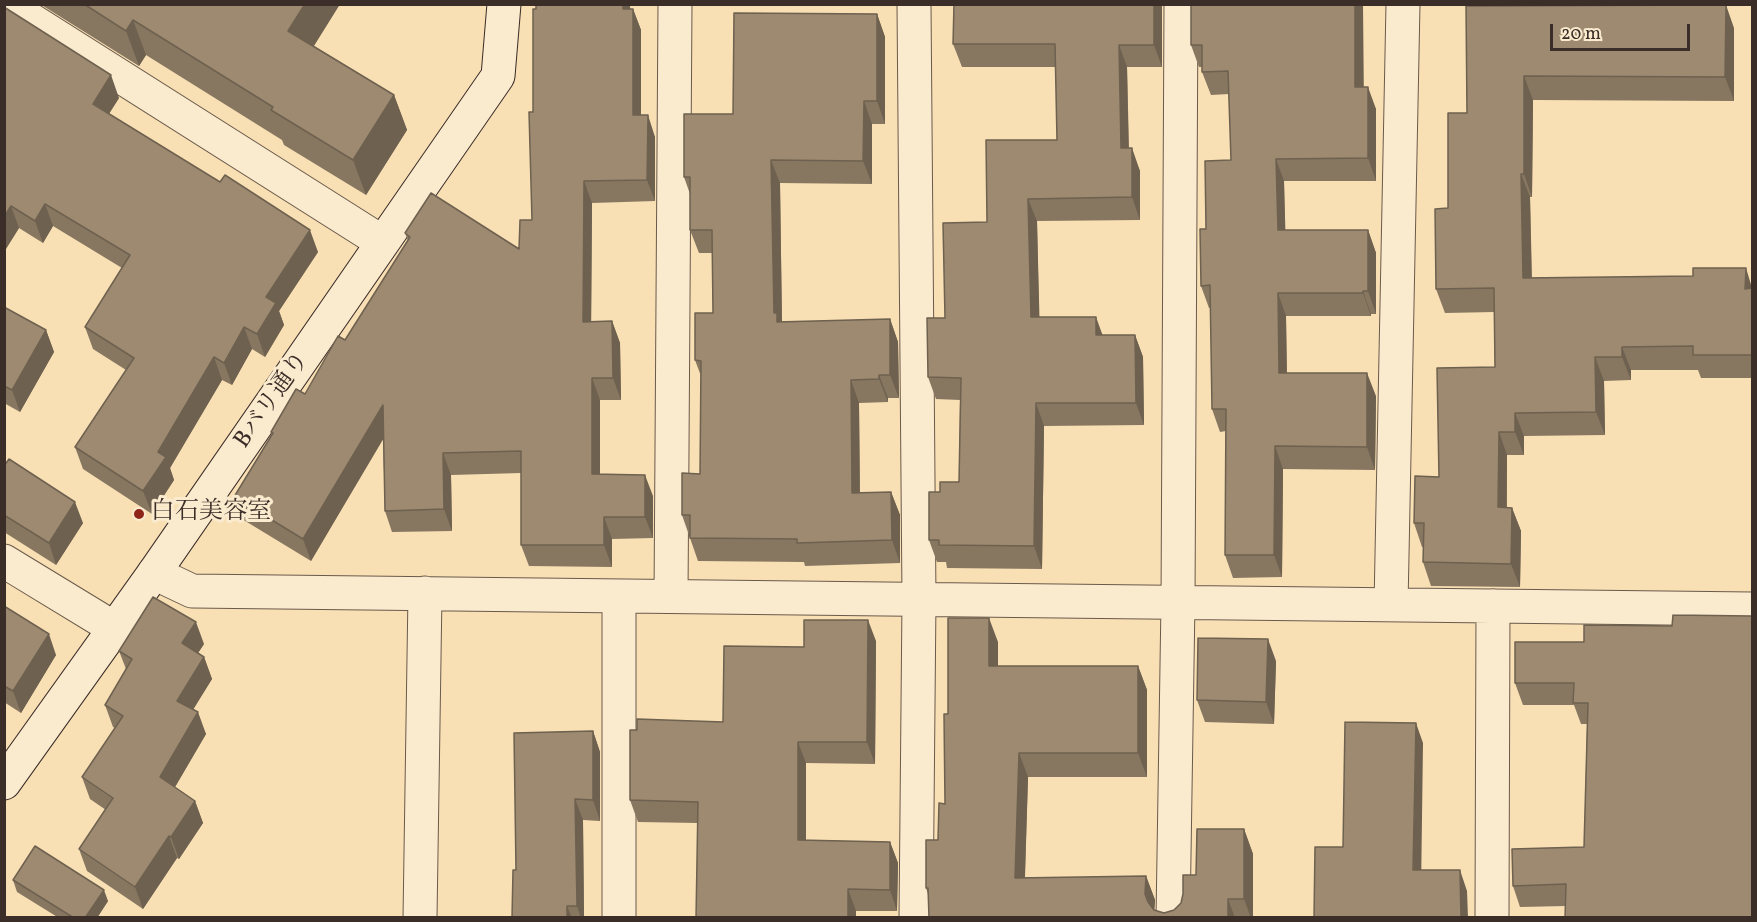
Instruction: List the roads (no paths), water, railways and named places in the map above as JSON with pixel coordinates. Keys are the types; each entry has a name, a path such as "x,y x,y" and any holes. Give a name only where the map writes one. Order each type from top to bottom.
{"street":[{"path":"6,4 382,242"},
{"name":"Bバリ通り","path":"4,783 154,573 498,76 504,4"},
{"path":"671,596 675,4"},
{"path":"914,4 919,599 916,918"},
{"path":"1173,918 1178,602 1181,4"},
{"path":"1391,605 1403,4"},
{"path":"4,561 114,628"},
{"path":"154,573 192,591 1752,609"},
{"path":"420,918 425,593"},
{"path":"619,596 619,918"},
{"path":"1492,918 1493,606"}],"place":[{"name":"白石美容室","path":"139,514"}]}
